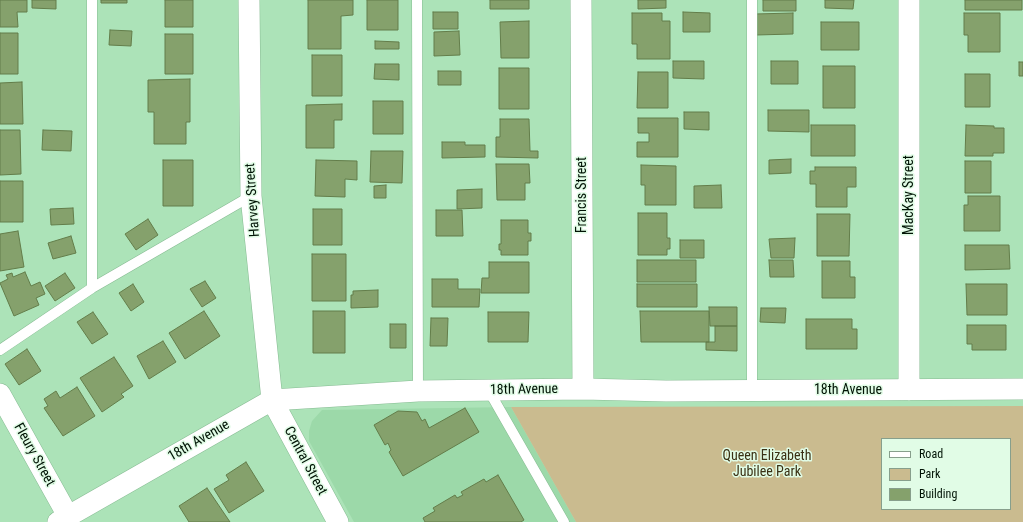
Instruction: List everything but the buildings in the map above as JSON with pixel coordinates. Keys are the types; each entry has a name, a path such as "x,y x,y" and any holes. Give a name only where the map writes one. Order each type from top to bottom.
{"street":[{"name":"Harvey Street","path":"249,0 251,196 272,400"},
{"name":"Francis Street","path":"581,0 583,389"},
{"name":"MacKay Street","path":"909,0 910,390"},
{"name":"18th Avenue","path":"63,519 272,400 418,391 583,389 1023,389"},
{"name":"Fleury Street","path":"0,394 63,519"},
{"name":"Central Street","path":"272,400 338,522"}],"lane":[{"path":"92,0 92,288"},
{"path":"417,0 418,391"},
{"path":"752,0 752,390"},
{"path":"0,350 92,288 251,196"},
{"path":"489,391 564,522"}],"shaded area":[{"path":"511,407 576,522 354,522 309,441 309,431 312,421 322,410"}],"green space":[{"name":"Queen Elizabeth Jubilee Park","path":"1023,406 1023,522 576,522 511,407"}]}
